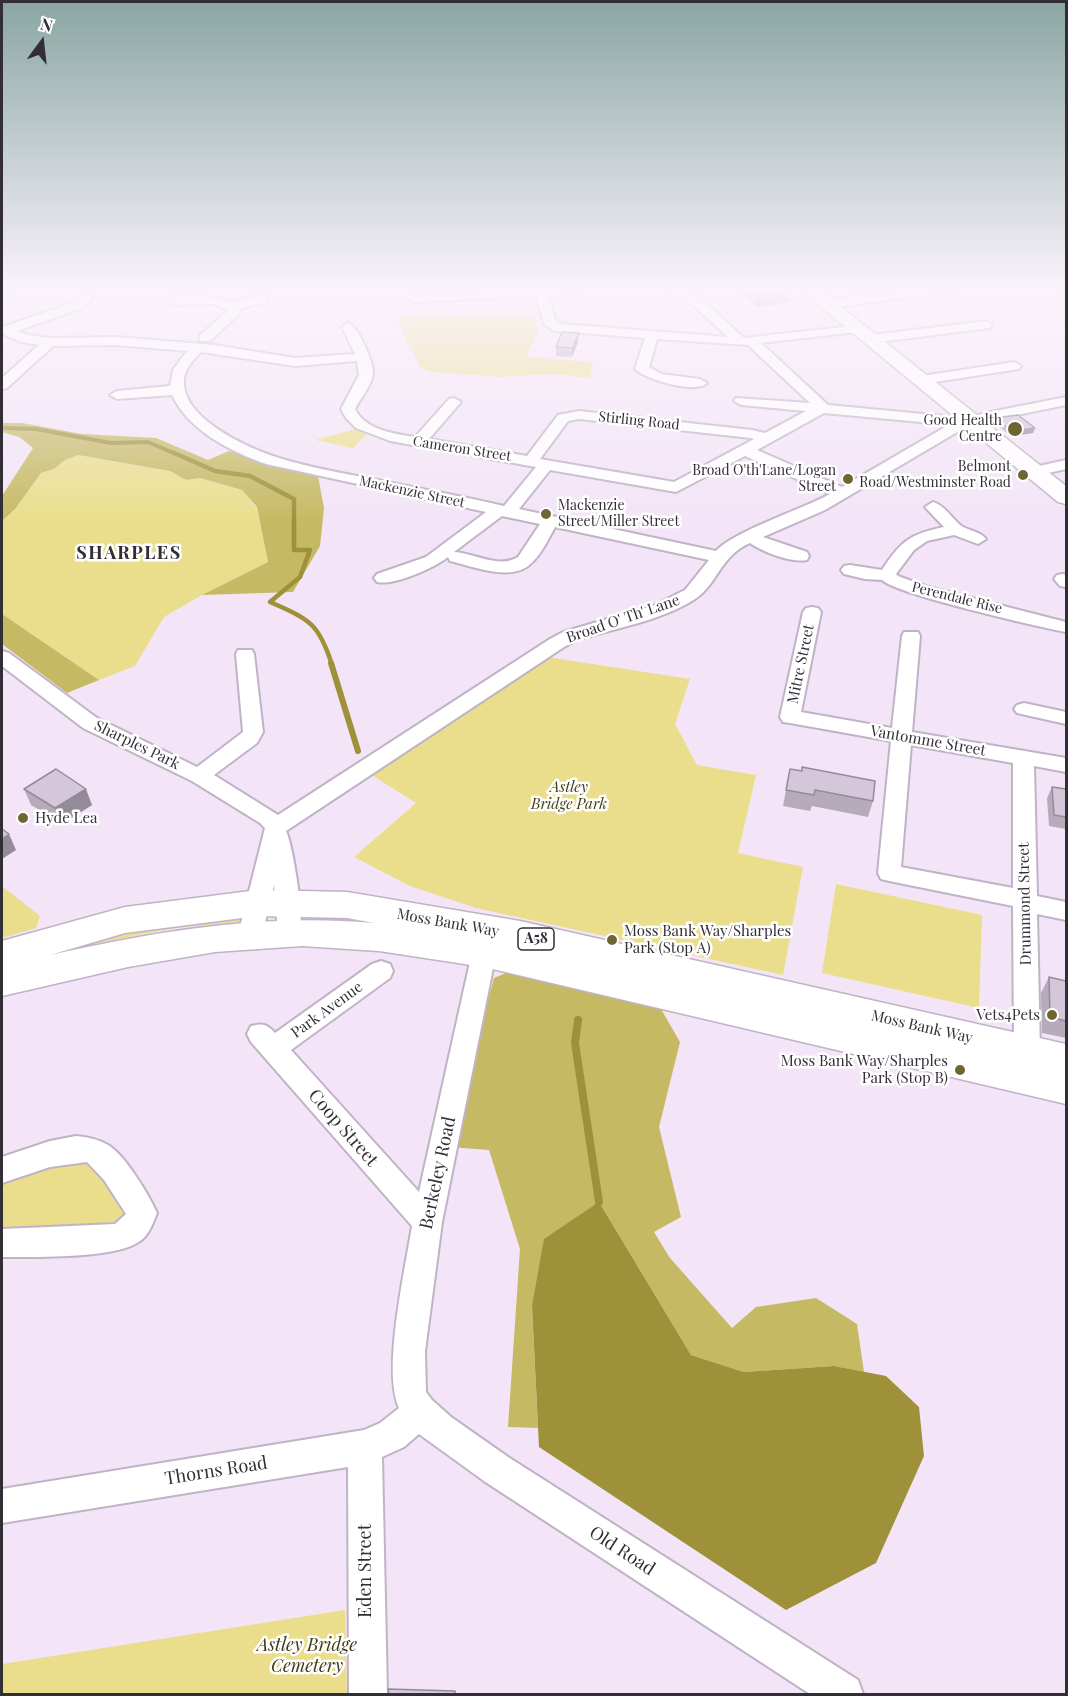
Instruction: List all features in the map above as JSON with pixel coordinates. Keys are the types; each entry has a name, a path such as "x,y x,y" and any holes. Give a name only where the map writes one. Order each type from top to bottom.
{"main road":[{"path":"904,366 965,423 1035,471 1066,497"},
{"name":"Moss Bank Way","path":"2,981 272,918 347,905 520,935 1066,1060"},
{"name":"Moss Bank Way","path":"2,955 125,920 272,918 342,934 406,939 484,953 1066,1087"}],"street":[{"path":"2,386 24,366"},
{"path":"117,395 176,390 179,370 182,366"},
{"name":"Cameron Street","path":"365,366 365,379 348,409 353,420 376,432 419,442 676,487 745,450"},
{"path":"643,366 642,369 658,378 700,383"},
{"path":"775,366 824,408"},
{"path":"921,380 1013,366"},
{"name":"Mackenzie Street","path":"176,390 184,407 203,424 220,436 262,457 323,473 721,557"},
{"path":"741,401 965,423 1066,401"},
{"path":"419,442 454,402"},
{"path":"745,450 824,408"},
{"name":"Stirling Road","path":"380,578 432,561 503,511 539,462 563,418 579,415 752,434 767,438"},
{"name":"Broad O' Th' Lane","path":"276,828 557,643 570,636 668,607 691,594 732,545 812,510 965,423"},
{"path":"745,450 842,493"},
{"path":"1035,471 1066,465"},
{"path":"933,507 956,530 978,539"},
{"path":"456,557 502,566 521,564 534,548 550,521"},
{"path":"887,575 908,544 931,534 956,530"},
{"path":"749,536 764,545 801,556"},
{"name":"Perendale Rise","path":"850,570 865,574 887,575 898,582 920,590 1066,625"},
{"name":"Mitre Street","path":"790,717 812,612"},
{"path":"911,636 889,873 1066,910"},
{"path":"199,776 250,738 253,732 244,654"},
{"name":"Sharples Park","path":"2,657 90,723 199,776 267,818 276,828"},
{"path":"1024,709 1066,718"},
{"name":"Vantomme Street","path":"790,717 1066,765"},
{"name":"Drummond Street","path":"1023,758 1027,1051"},
{"path":"272,918 276,828"},
{"name":"Berkeley Road","path":"415,1404 409,1352 427,1222 484,953"},
{"name":"Park Avenue","path":"267,1041 381,971"},
{"name":"Coop Street","path":"267,1041 427,1222"},
{"path":"2,1170 73,1148 87,1148 99,1154 142,1213 138,1225 129,1233 116,1238 2,1243"},
{"name":"Thorns Road","path":"2,1506 365,1447 392,1435 415,1404"},
{"name":"Old Road","path":"415,1404 439,1429 496,1469 844,1695"},
{"name":"Eden Street","path":"365,1447 368,1695"}],"green space":[{"path":"420,366 592,366 590,378 553,374 499,377 431,372"},
{"path":"356,429 367,434 353,448 315,440"},
{"path":"78,455 170,471 186,480 200,478 242,490 257,508 268,562 164,617 135,666 99,680 2,614 2,521 15,509 41,473 54,469 65,460"},
{"name":"Astley Bridge Park","path":"547,657 690,679 675,724 697,765 756,775 738,853 803,867 783,975 476,908 410,886 354,857 416,803 370,774"},
{"path":"836,884 982,915 979,1008 822,973"},
{"path":"2,886 40,916 36,928 2,938"},
{"path":"249,909 247,921 175,928 97,943 8,966 97,936"},
{"path":"67,1157 95,1163 129,1215 115,1229 2,1232 2,1176"},
{"name":"Astley Bridge Cemetery","path":"345,1610 347,1694 2,1694 2,1664"}],"shaded area":[{"path":"2,423 22,423 82,434 156,438 208,460 229,451 318,476 324,508 320,546 293,592 202,595 268,562 257,507 242,490 200,478 186,480 170,471 78,455 65,460 54,469 41,473 15,509 2,521 2,496 33,448 19,437 2,432"},
{"path":"2,614 99,680 67,693 2,644"},
{"path":"506,973 661,1009 680,1042 659,1127 681,1217 654,1232 670,1258 732,1328 756,1307 816,1298 857,1324 864,1372 834,1366 744,1372 691,1355 599,1202 532,1306 538,1428 508,1427 520,1249 489,1150 449,1147 494,978"},
{"path":"599,1202 691,1355 744,1372 834,1366 886,1376 919,1407 924,1456 876,1563 786,1610 539,1447 532,1306 544,1239"}],"building":[{"path":"1018,415 1035,428 1012,431 995,418"},
{"path":"802,767 875,781 873,801 815,790 814,795 786,790 790,769 802,771"},
{"path":"56,769 86,789 55,808 24,789"},
{"path":"1052,787 1066,789 1066,817 1054,815"},
{"path":"2,829 9,834 2,839"},
{"path":"1049,977 1066,981 1066,1021 1050,1017"},
{"path":"388,1689 455,1691 455,1695 389,1695"}],"waterway":[{"path":"5,428 36,429 111,443 148,442 176,454"},
{"path":"172,452 215,471 250,476 294,499 294,550 310,550 300,577 270,602 311,624 322,640 332,665"},
{"path":"331,663 358,751"},
{"path":"578,1020 575,1043 599,1202"}],"place":[{"name":"Good Health Centre","path":"1015,429"},
{"name":"Belmont Road/Westminster Road","path":"1023,475"},
{"name":"Broad O'th'Lane/Logan Street","path":"848,479"},
{"name":"Mackenzie Street/Miller Street","path":"546,514"},
{"name":"Hyde Lea","path":"23,818"},
{"name":"Moss Bank Way/Sharples Park (Stop A)","path":"612,940"},
{"name":"Vets4Pets","path":"1052,1015"},
{"name":"Moss Bank Way/Sharples Park (Stop B)","path":"960,1070"}],"district":[{"name":"SHARPLES","path":"129,553"}]}
